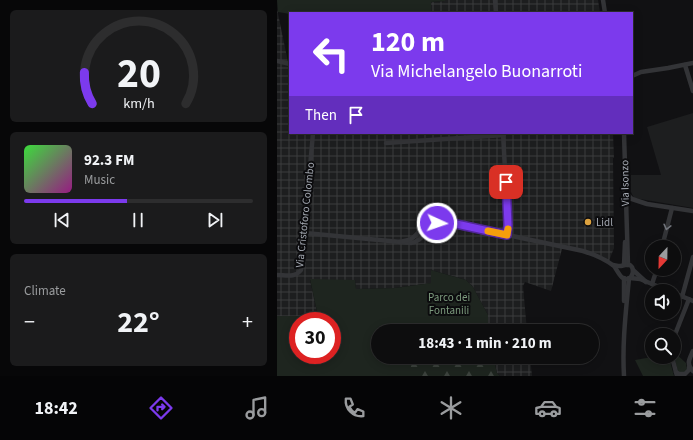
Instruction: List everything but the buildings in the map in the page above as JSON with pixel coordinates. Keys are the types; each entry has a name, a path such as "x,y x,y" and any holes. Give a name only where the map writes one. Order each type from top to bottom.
{"street":[{"path":"495,0 496,12"},
{"path":"603,0 605,12"},
{"path":"277,61 289,64"},
{"path":"633,71 641,72 693,63"},
{"path":"685,65 693,91"},
{"path":"633,76 641,72"},
{"name":"Via Cristoforo Colombo","path":"277,275 293,276 297,275 301,270 313,134"},
{"path":"444,134 444,139"},
{"path":"386,143 503,134 508,225 507,235"},
{"name":"Via Isonzo","path":"624,134 627,233 624,251 624,265"},
{"path":"625,192 635,200 647,204 693,211"},
{"path":"664,240 672,208"},
{"path":"305,233 414,243 433,225 440,222 447,222 583,251 612,265 619,272 620,276 636,278 652,284 655,276"},
{"path":"678,328 691,300 682,297 693,257"},
{"path":"612,265 631,266 633,270 646,282"},
{"path":"619,272 619,269 624,265"},
{"path":"628,278 633,275 633,270"},
{"path":"624,376 623,349 628,278"},
{"path":"674,364 677,374 685,374 689,367 689,361 693,351"},
{"path":"689,367 693,371"}],"shaded area":[{"path":"598,0 600,12 431,12 431,2"},
{"path":"277,9 288,62 277,60"},
{"path":"277,62 289,65 289,134 613,134 614,248 609,261 563,245 551,291 525,282 523,286 526,324 488,324 488,315 473,287 466,280 431,270 431,283 395,288 356,289 355,280 310,280 317,312 289,312 289,316 277,316"},
{"path":"693,113 693,208 634,198 631,192 631,175 661,175 647,127"},
{"path":"495,364 531,364 532,376 500,376 497,373"}],"green space":[{"path":"277,0 445,0 431,2 431,12 289,12 289,14 278,12"},
{"name":"Parco dei Fontanili","path":"431,270 466,280 473,287 488,315 488,324 371,324 371,364 495,364 497,373 500,376 277,376 277,316 289,316 289,364 341,364 341,312 317,312 310,279 355,280 356,289 395,288 431,283"},
{"path":"645,358 645,364 671,364 674,376 643,376 635,360"},
{"path":"681,358 686,363 687,370 685,372 678,372 676,364 681,364"},
{"path":"411,364 493,364 498,376 412,376"}],"slow traffic":[{"path":"488,231 507,235 508,229"}],"place":[{"name":"Lidl","path":"588,222"}],"route":[{"path":"437,223 447,222 507,235 506,182"}]}
